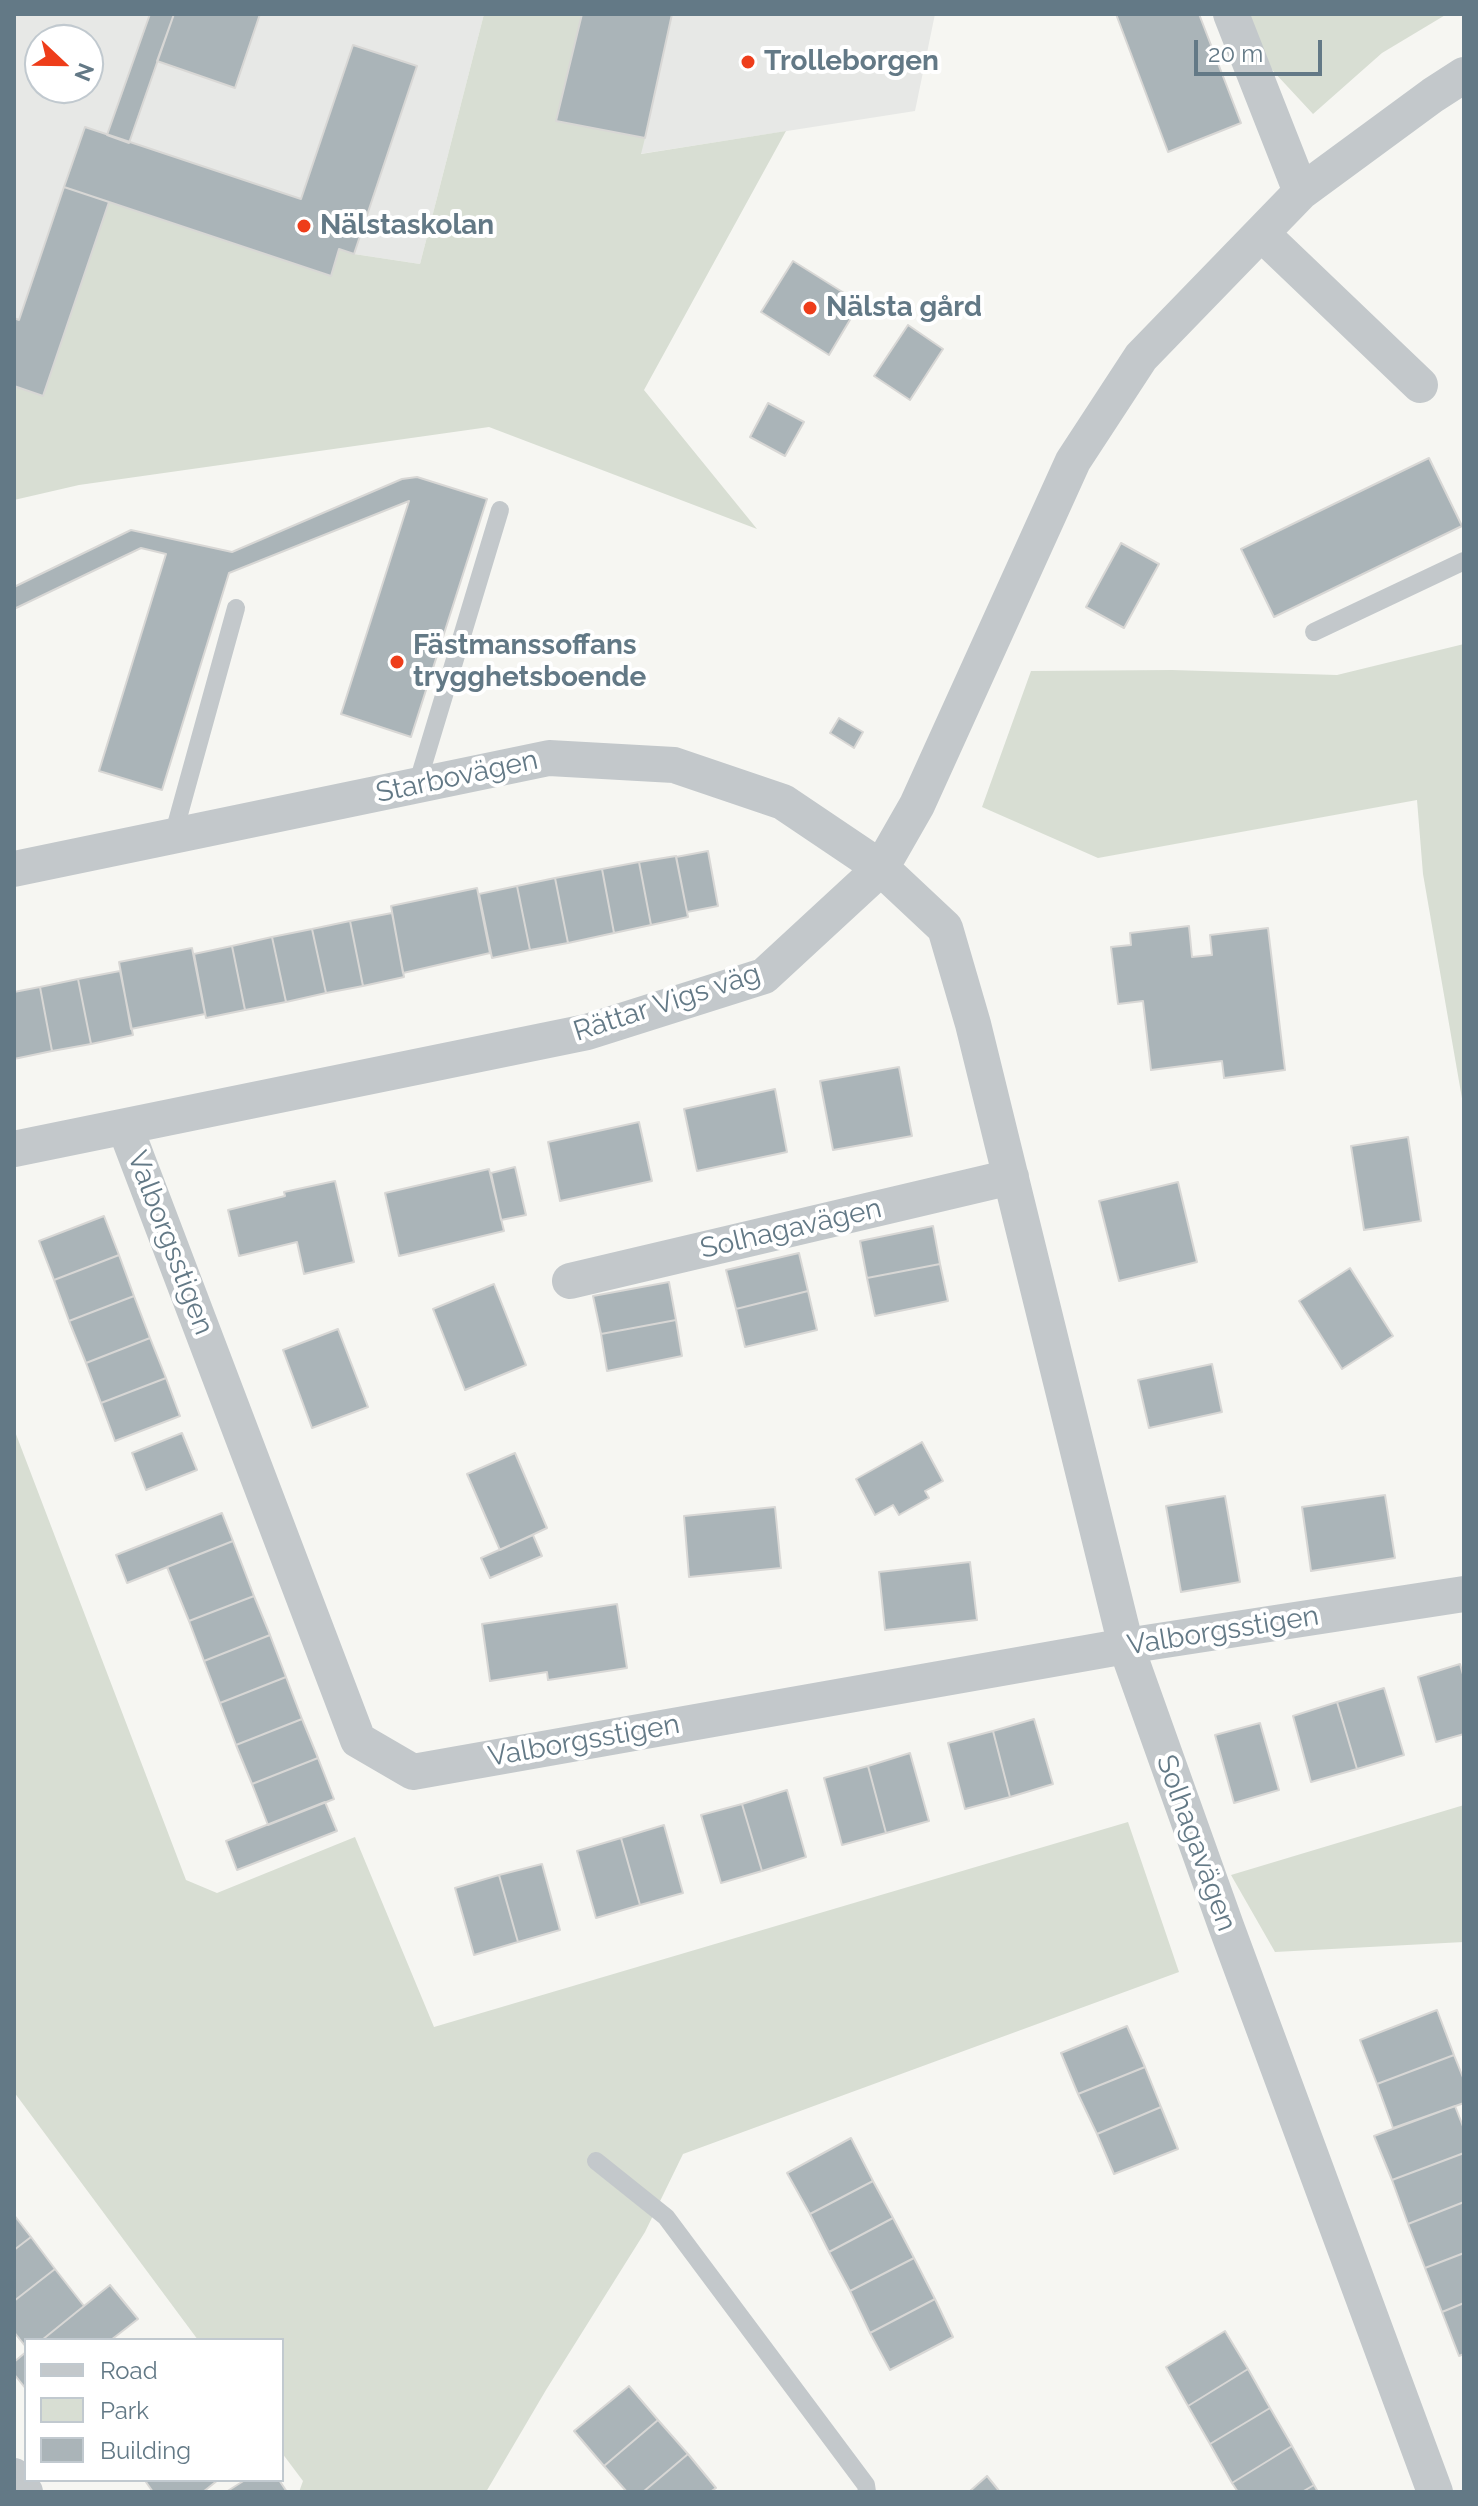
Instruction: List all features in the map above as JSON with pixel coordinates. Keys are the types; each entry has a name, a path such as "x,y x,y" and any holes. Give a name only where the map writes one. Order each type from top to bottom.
{"street":[{"path":"1231,14 1301,192"},
{"name":"Rättar Vigs väg","path":"14,1149 587,1032 764,976 881,868 917,805 1073,461 1141,357 1301,192 1464,75"},
{"path":"1262,234 1420,385"},
{"name":"Starbovägen","path":"14,869 549,758 674,765 783,802 881,868"},
{"name":"Solhagavägen","path":"881,868 945,928 973,1024 1126,1646 1435,2492"},
{"name":"Valborgsstigen","path":"125,1127 358,1740 413,1772 1126,1646 1464,1594"},
{"name":"Solhagavägen","path":"570,1281 1011,1177"},
{"path":"14,2476 25,2492"}],"lane":[{"path":"417,785 500,510"},
{"path":"1314,632 1464,561"},
{"path":"173,836 236,608"},
{"path":"596,2161 666,2217 866,2485 867,2492"}],"shaded area":[{"name":"Nälstaskolan","path":"14,14 484,14 420,264 340,249 331,276 110,203 43,396 14,386"},
{"name":"Trolleborgen","path":"582,14 935,14 915,111 640,154 644,138 556,121"}],"green space":[{"path":"484,14 582,14 556,121 645,138 641,154 786,131 644,390 757,529 489,427 79,485 14,500 14,386 43,396 109,202 330,276 339,249 420,264"},
{"path":"1242,14 1447,14 1382,53 1313,114 1261,58"},
{"path":"1464,644 1464,1110 1423,874 1417,800 1098,858 982,807 1031,671 1172,670 1337,675"},
{"path":"14,1429 186,1880 217,1893 355,1837 434,2027 1128,1822 1179,1972 683,2154 645,2232 486,2492 299,2492 303,2481 284,2456 284,2338 197,2338 14,2092"},
{"path":"1464,1805 1464,1942 1275,1952 1231,1875"}],"building":[{"path":"150,14 174,14 129,143 107,135"},
{"path":"174,14 260,14 235,88 157,61"},
{"path":"582,14 672,14 645,138 556,121"},
{"path":"1116,14 1199,14 1241,123 1168,152"},
{"path":"353,45 417,66 354,254 339,249 331,276 64,187 85,127 301,199"},
{"path":"64,187 109,202 43,396 14,386 14,318 19,320"},
{"name":"Nälsta gård","path":"793,261 860,303 829,355 761,312"},
{"path":"908,325 943,349 910,400 874,376"},
{"path":"768,403 804,422 785,456 750,437"},
{"path":"1429,458 1462,526 1274,617 1241,549"},
{"name":"Fästmanssoffans trygghetsboende","path":"417,477 487,499 411,737 341,714 409,501 229,573 162,790 99,771 166,554 141,548 14,609 14,587 131,530 232,552 402,479"},
{"path":"1121,543 1159,564 1124,628 1086,607"},
{"path":"839,718 863,732 854,748 830,733"},
{"path":"708,851 718,906 687,912 676,857"},
{"path":"676,856 688,917 651,925 639,862"},
{"path":"639,862 651,925 614,933 602,869"},
{"path":"602,869 614,933 568,943 555,878"},
{"path":"555,878 568,943 530,950 517,886"},
{"path":"517,886 530,950 492,958 479,894"},
{"path":"477,888 490,953 403,973 391,906"},
{"path":"392,913 404,977 363,986 350,921"},
{"path":"350,921 363,986 326,993 312,929"},
{"path":"1189,926 1192,957 1212,955 1210,935 1268,928 1285,1070 1224,1078 1222,1061 1151,1070 1143,1001 1118,1004 1111,947 1131,945 1130,933"},
{"path":"312,929 326,993 286,1002 272,937"},
{"path":"272,937 286,1002 245,1010 232,946"},
{"path":"232,946 245,1010 206,1018 194,954"},
{"path":"192,948 205,1014 131,1029 119,962"},
{"path":"120,971 133,1035 91,1044 78,979"},
{"path":"78,979 91,1044 52,1051 40,987"},
{"path":"40,987 52,1051 14,1059 14,992"},
{"path":"899,1067 912,1136 833,1150 820,1081"},
{"path":"775,1089 787,1152 697,1171 684,1109"},
{"path":"639,1122 652,1181 560,1201 548,1142"},
{"path":"1408,1137 1421,1221 1364,1230 1351,1146"},
{"path":"515,1167 526,1215 501,1220 491,1173"},
{"path":"489,1169 504,1231 399,1256 385,1193"},
{"path":"335,1181 354,1262 304,1274 297,1242 239,1256 228,1210 285,1196 284,1192"},
{"path":"1178,1182 1197,1262 1119,1281 1099,1201"},
{"path":"104,1216 119,1255 54,1280 39,1241"},
{"path":"933,1226 940,1264 867,1278 860,1241"},
{"path":"799,1253 808,1291 736,1309 726,1270"},
{"path":"119,1255 134,1296 69,1321 54,1280"},
{"path":"940,1264 948,1301 875,1316 867,1278"},
{"path":"1350,1268 1393,1336 1342,1369 1299,1301"},
{"path":"669,1282 676,1320 601,1334 593,1296"},
{"path":"494,1284 526,1365 465,1390 433,1309"},
{"path":"808,1291 817,1330 745,1347 736,1309"},
{"path":"134,1296 150,1338 86,1363 69,1321"},
{"path":"676,1320 682,1356 607,1371 601,1334"},
{"path":"338,1329 368,1407 312,1428 283,1350"},
{"path":"150,1338 166,1378 101,1403 86,1363"},
{"path":"1212,1364 1222,1412 1149,1428 1138,1380"},
{"path":"166,1378 180,1416 115,1441 101,1403"},
{"path":"182,1433 197,1470 146,1490 132,1453"},
{"path":"922,1442 943,1481 925,1491 929,1498 899,1515 893,1505 875,1515 856,1479"},
{"path":"515,1453 547,1528 500,1550 467,1474"},
{"path":"1385,1495 1395,1558 1311,1571 1302,1507"},
{"path":"1225,1496 1240,1582 1181,1592 1166,1506"},
{"path":"775,1507 781,1568 689,1577 684,1516"},
{"path":"222,1513 233,1541 127,1583 116,1555"},
{"path":"533,1535 542,1556 490,1578 481,1558"},
{"path":"233,1541 254,1596 189,1621 167,1567"},
{"path":"970,1562 977,1620 885,1630 879,1572"},
{"path":"254,1596 270,1635 204,1661 189,1621"},
{"path":"617,1604 627,1668 548,1680 547,1672 490,1681 482,1624"},
{"path":"270,1635 286,1677 220,1703 204,1661"},
{"path":"1460,1664 1464,1678 1464,1734 1436,1742 1418,1677"},
{"path":"286,1677 302,1719 236,1745 220,1703"},
{"path":"1384,1688 1404,1755 1357,1769 1337,1702"},
{"path":"1337,1702 1357,1769 1311,1782 1293,1716"},
{"path":"302,1719 318,1758 252,1784 236,1745"},
{"path":"1034,1719 1053,1784 1010,1797 993,1731"},
{"path":"1260,1723 1279,1790 1234,1803 1215,1735"},
{"path":"993,1731 1010,1797 965,1809 948,1743"},
{"path":"910,1753 929,1821 886,1833 868,1766"},
{"path":"318,1758 334,1799 268,1825 252,1784"},
{"path":"868,1766 886,1833 842,1845 824,1778"},
{"path":"787,1790 806,1857 762,1871 742,1804"},
{"path":"325,1802 337,1831 237,1870 226,1841"},
{"path":"742,1804 762,1871 721,1883 701,1815"},
{"path":"664,1825 683,1893 640,1905 621,1838"},
{"path":"621,1838 640,1905 596,1918 577,1851"},
{"path":"542,1864 560,1930 518,1942 499,1875"},
{"path":"499,1875 518,1942 474,1955 455,1888"},
{"path":"1437,2010 1454,2055 1377,2084 1360,2040"},
{"path":"1127,2026 1145,2067 1078,2094 1061,2053"},
{"path":"1454,2055 1464,2080 1464,2103 1393,2128 1377,2084"},
{"path":"1145,2067 1161,2107 1097,2134 1078,2094"},
{"path":"1455,2106 1464,2129 1464,2153 1392,2180 1374,2136"},
{"path":"1161,2107 1178,2149 1114,2174 1097,2134"},
{"path":"851,2138 873,2181 810,2214 787,2173"},
{"path":"1464,2153 1464,2202 1408,2224 1392,2180"},
{"path":"873,2181 893,2218 829,2252 810,2214"},
{"path":"1464,2202 1464,2253 1425,2268 1408,2224"},
{"path":"14,2215 31,2237 14,2250"},
{"path":"893,2218 914,2258 850,2291 829,2252"},
{"path":"31,2237 55,2269 14,2301 14,2250"},
{"path":"1464,2253 1464,2303 1442,2312 1425,2268"},
{"path":"914,2258 935,2299 870,2333 850,2291"},
{"path":"55,2269 84,2306 44,2338 24,2338 24,2344 14,2332 14,2301"},
{"path":"110,2285 138,2319 114,2338 44,2338"},
{"path":"935,2299 953,2337 890,2370 870,2333"},
{"path":"1464,2303 1464,2354 1459,2356 1442,2312"},
{"path":"1225,2331 1248,2369 1188,2406 1166,2367"},
{"path":"24,2354 24,2386 14,2374 14,2362"},
{"path":"1248,2369 1270,2408 1210,2444 1188,2406"},
{"path":"629,2386 658,2420 604,2466 574,2431"},
{"path":"1270,2408 1292,2446 1232,2483 1210,2444"},
{"path":"658,2420 688,2454 643,2492 627,2492 604,2466"},
{"path":"1292,2446 1314,2485 1302,2492 1238,2492 1232,2483"},
{"path":"688,2454 716,2488 710,2492 643,2492"},
{"path":"987,2476 1000,2492 969,2492"},
{"path":"146,2482 216,2482 203,2492 153,2492"},
{"path":"242,2482 280,2482 287,2492 226,2492"},
{"path":"1314,2485 1318,2492 1302,2492"}],"place":[{"name":"Trolleborgen","path":"748,62"},
{"name":"Nälstaskolan","path":"304,226"},
{"name":"Nälsta gård","path":"810,308"},
{"name":"Fästmanssoffans trygghetsboende","path":"397,662"}]}
